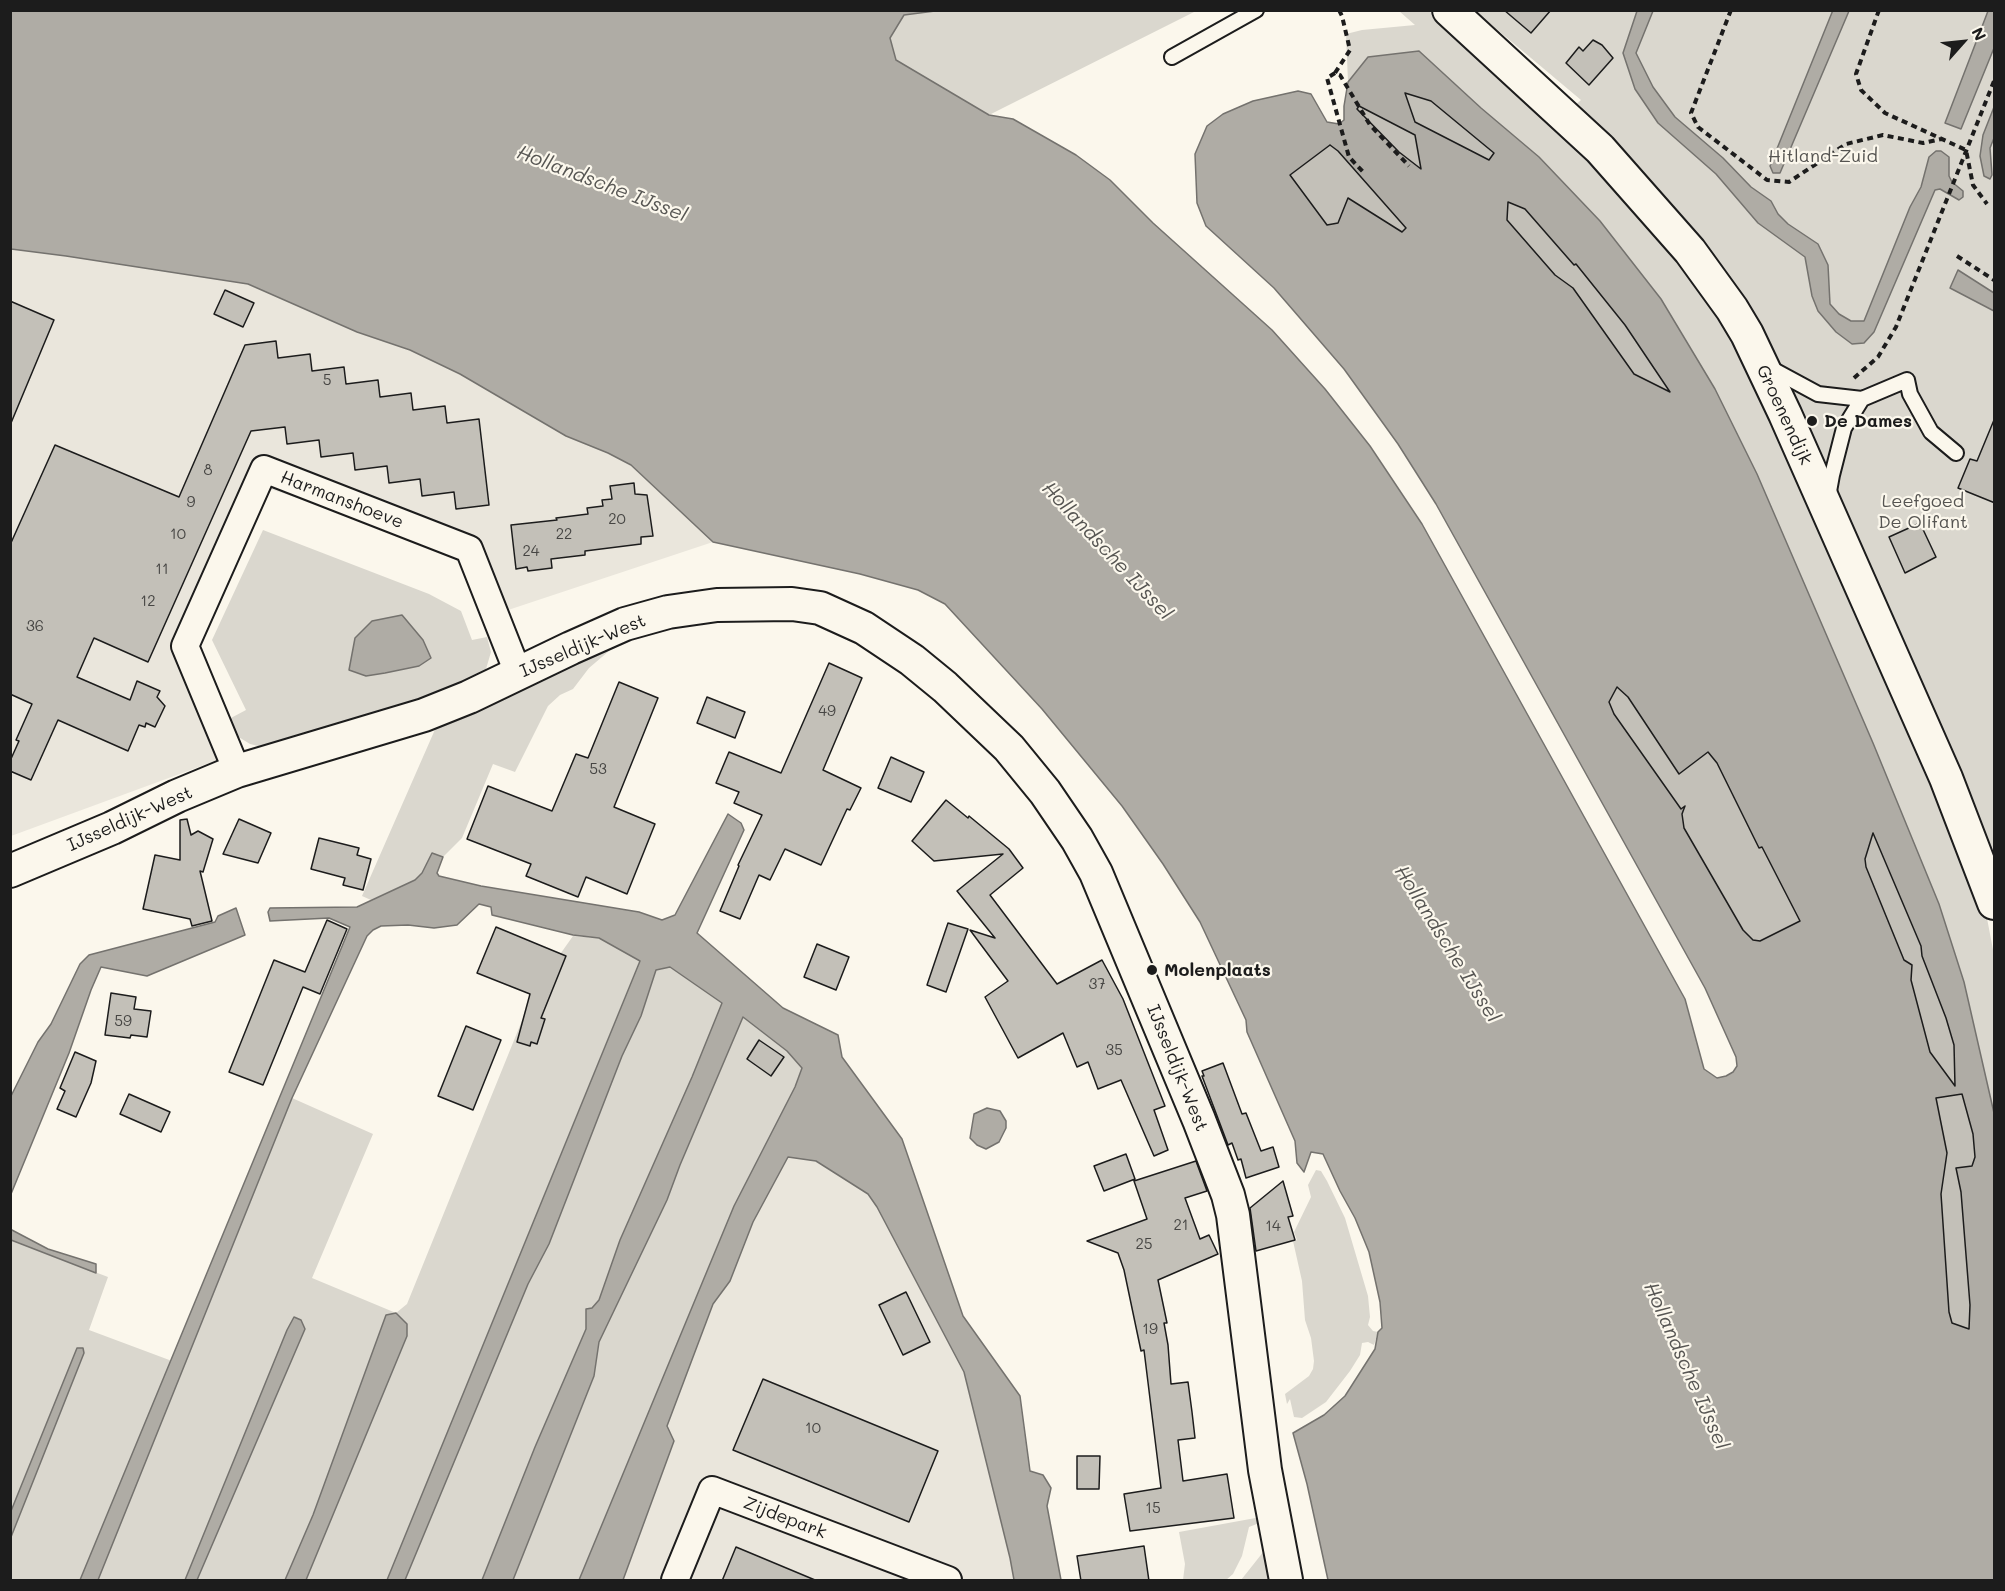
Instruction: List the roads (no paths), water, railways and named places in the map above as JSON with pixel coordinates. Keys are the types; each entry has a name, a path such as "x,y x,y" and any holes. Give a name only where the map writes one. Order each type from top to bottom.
{"street":[{"name":"Groenendijk","path":"1449,10 1600,149 1690,251 1732,309 1761,363 1827,508 1946,778 1995,903"},
{"name":"Harmanshoeve","path":"237,771 185,646 264,469 469,549 518,673"},
{"name":"IJsseldijk-West","path":"10,871 237,771 423,715 469,697 625,624 669,612 731,605 792,604 820,608 864,628 912,660 975,713 1009,748 1045,792 1077,839 1096,873 1228,1195 1238,1240 1265,1470 1286,1581"},
{"name":"Zijdepark","path":"675,1581 712,1490 948,1581"}],"lane":[{"path":"1172,57 1256,10"},
{"path":"1761,363 1818,394 1862,399 1907,380 1910,394 1931,432 1956,453"},
{"path":"1827,508 1832,475 1844,428 1862,399"}],"water":[{"path":"1833,10 1849,11 1780,173 1773,173 1770,166"},
{"name":"Hollandsche IJssel","path":"11,11 935,11 904,15 890,38 896,60 989,115 1013,119 1076,155 1110,180 1153,223 1272,330 1325,389 1370,446 1422,524 1685,999 1704,1069 1717,1078 1726,1076 1737,1066 1736,1057 1705,988 1436,504 1398,444 1344,369 1274,288 1206,226 1197,203 1195,154 1207,126 1223,114 1253,101 1298,91 1311,94 1327,122 1339,124 1344,120 1348,82 1368,57 1419,51 1539,157 1600,221 1661,299 1715,389 1757,474 1873,743 1939,904 1964,982 1994,1113 1994,1580 1328,1580 1307,1484 1293,1433 1324,1415 1345,1396 1375,1349 1378,1332 1382,1328 1380,1302 1369,1252 1323,1154 1311,1152 1304,1172 1297,1163 1295,1141 1247,1032 1246,1020 1200,922 1122,806 1042,709 945,604 918,590 860,574 713,542 631,465 566,436 460,374 410,350 357,332 248,284 11,249"},
{"path":"1637,11 1653,11 1636,53 1653,87 1675,117 1723,158 1751,187 1771,201 1778,214 1788,224 1818,244 1828,265 1830,304 1839,314 1851,321 1864,321 1910,207 1921,187 1929,157 1936,151 1941,151 1949,157 1949,176 1952,182 1963,191 1963,197 1959,200 1940,189 1935,190 1874,332 1864,343 1852,344 1836,332 1818,311 1812,296 1805,257 1758,223 1716,174 1658,123 1635,89 1623,53"},
{"path":"1988,11 1994,11 1994,48 1961,129 1945,123"},
{"path":"1994,107 1990,179 1984,176 1980,156 1983,135"},
{"path":"1958,270 1994,293 1994,311 1950,288"},
{"path":"402,615 423,640 431,658 419,666 366,676 349,670 355,638 372,621"},
{"path":"728,814 741,823 744,830 697,933 783,1008 838,1035 842,1057 902,1139 963,1316 1020,1396 1030,1471 1043,1475 1051,1488 1047,1506 1061,1580 1014,1580 964,1372 877,1207 868,1194 816,1161 788,1157 753,1222 730,1281 713,1304 667,1426 674,1441 623,1580 579,1580 734,1206 795,1087 802,1068 787,1051 743,1017 667,1200 599,1342 594,1376 513,1580 482,1580 535,1447 586,1329 586,1309 592,1308 599,1300 620,1240 722,1003 670,967 656,970 641,1016 622,1056 549,1244 528,1284 405,1580 387,1580 640,961 599,938 573,935 492,915 491,907 479,904 457,925 434,928 408,925 381,926 367,936 292,1098 98,1580 80,1580 350,927 329,918 270,921 268,912 270,908 357,907 415,880 422,873 432,853 443,857 437,873 439,876 481,886 639,912 662,920 675,915"},
{"path":"236,908 245,935 147,976 101,967 69,1053 11,1194 11,1096 38,1042 51,1024 80,964 89,955 215,922 218,916"},
{"path":"987,1108 1000,1111 1006,1121 1006,1128 999,1142 986,1149 977,1145 970,1138 974,1114"},
{"path":"10,1229 48,1249 96,1264 96,1273 11,1240"},
{"path":"396,1313 407,1324 407,1336 306,1580 285,1580 313,1515 386,1315"},
{"path":"294,1317 301,1320 305,1329 197,1580 185,1580 287,1330"},
{"path":"77,1348 83,1348 84,1353 11,1537 11,1511"}],"place":[{"name":"De Dames","path":"1812,421"},
{"name":"Molenplaats","path":"1152,970"}],"park label":[{"name":"Hitland-Zuid","path":"1823,156"},
{"name":"Leefgoed De Olifant","path":"1923,511"}]}
